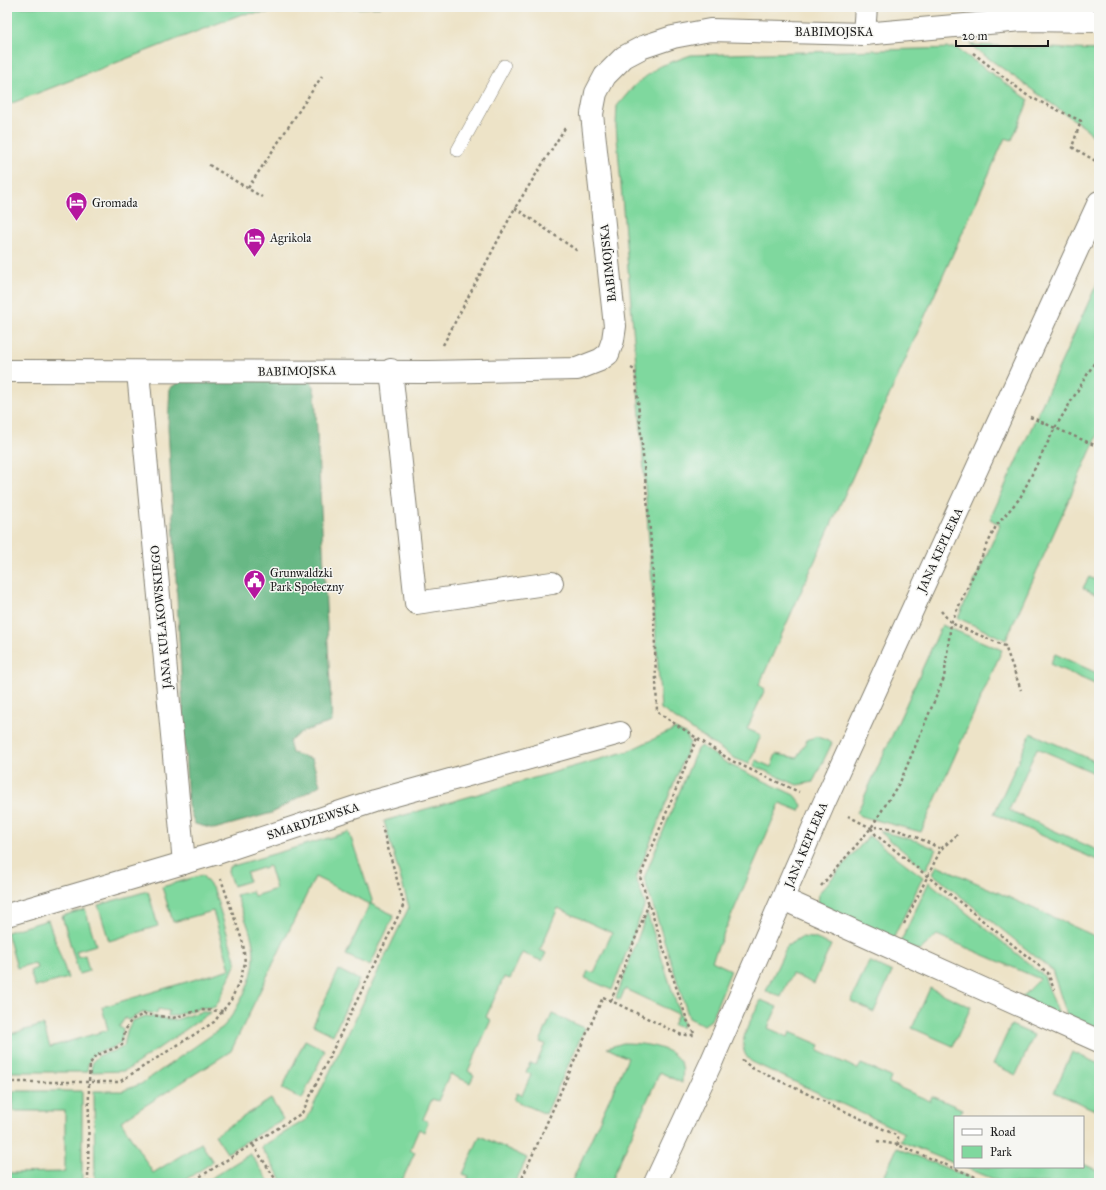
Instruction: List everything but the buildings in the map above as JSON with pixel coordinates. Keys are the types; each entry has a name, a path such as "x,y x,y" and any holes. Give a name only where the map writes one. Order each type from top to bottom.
{"street":[{"path":"864,34 866,7"},
{"name":"BABIMOJSKA","path":"7,371 138,372 391,370 429,372 576,369 600,360 608,354 613,340 614,326 592,114 596,93 605,76 624,57 643,47 673,37 710,30 864,34 1022,20 1099,21"},
{"name":"JANA KEPLERA","path":"655,1183 711,1063 793,903 824,804 1099,202"},
{"path":"391,370 416,603 552,583"},
{"name":"JANA KUŁAKOWSKIEGO","path":"138,372 184,863"},
{"name":"SMARDZEWSKA","path":"7,915 214,854 374,800 620,732"},
{"path":"793,903 1099,1041"}],"lane":[{"path":"458,150 504,66"}],"path":[{"path":"948,26 958,41 1028,96 1081,121 1072,147 1099,163"},
{"path":"248,188 322,76"},
{"path":"429,372 515,208 573,116 592,114"},
{"path":"209,165 262,197"},
{"path":"1096,176 1099,169"},
{"path":"515,208 581,253 607,254"},
{"path":"608,354 635,370 652,552 657,712 732,761 824,804 871,828 876,835 1048,973 1067,1027"},
{"path":"793,903 871,828 901,780 944,678 951,623 996,526 1020,498 1055,428 1099,355"},
{"path":"1006,406 1099,448"},
{"path":"921,591 951,623 1004,646 1021,690"},
{"path":"695,1035 687,1020 640,877 697,738"},
{"path":"190,1183 302,1113 404,904 374,800"},
{"path":"871,828 880,826 920,838 941,849"},
{"path":"893,948 941,849 958,834"},
{"path":"7,1082 119,1082 214,1022 224,1011 240,980 245,963 243,943 216,867 214,854"},
{"path":"611,1001 649,903"},
{"path":"520,1183 603,997 682,1035 695,1035 700,1033"},
{"path":"88,1183 89,1082 92,1059 95,1056 122,1045 125,1031 131,1020 144,1014 173,1018 200,1010 224,1011"},
{"path":"740,1057 752,1068 898,1136 898,1145"},
{"path":"877,1141 898,1145 990,1183"},
{"path":"253,1145 278,1183"}],"green space":[{"path":"7,7 380,7 242,14 7,105"},
{"path":"970,45 1099,50 1099,144 1088,130"},
{"path":"956,48 1029,100 1012,140 1005,138 759,685 765,689 747,729 761,735 749,764 734,758 661,709 637,375 616,126 617,106 634,86 658,67 691,55"},
{"path":"1099,279 1099,432 1006,640 958,618 1000,525 990,519"},
{"name":"Grunwaldzki Park Społeczny","path":"310,376 315,394 332,722 304,731 289,741 292,753 312,759 320,785 272,813 214,829 195,824 188,806 168,426 170,388 187,377"},
{"path":"1089,577 1099,582 1099,596 1083,588"},
{"path":"942,625 1002,650 921,832 860,816 857,813"},
{"path":"1055,654 1099,674 1099,686 1050,664"},
{"path":"675,729 687,735 690,743 636,878 645,904 612,990 585,978 588,971 594,973 612,933 558,908 540,950 546,953 542,961 522,953 510,979 504,977 486,1017 491,1020 468,1071 474,1075 470,1083 450,1074 438,1101 432,1099 423,1119 428,1122 424,1132 419,1129 410,1150 415,1152 401,1183 284,1183 261,1147 307,1119 409,907 384,821 628,751"},
{"path":"1031,733 1099,763 1099,775 1037,748 1009,810 1099,851 1099,861 994,814"},
{"path":"817,736 832,743 813,782 797,785 754,766 756,760 771,767 776,754 797,758 807,740"},
{"path":"701,746 728,764 794,795 802,805 800,811 780,803 712,961 731,970 711,1020 704,1025 689,1018 644,878 697,749"},
{"path":"879,831 917,841 936,849 926,870"},
{"path":"349,832 372,900 371,904 394,915 370,966 346,955 370,904 315,877 231,1051 121,1121 153,1173 201,1143 213,1162 180,1183 95,1183 94,1091 122,1091 141,1084 223,1027 243,996 253,968 254,956 250,933 236,895 252,891 254,896 276,889 269,866 247,873 249,881 233,886 228,872 229,867"},
{"path":"869,836 923,877 893,939 818,903 819,893"},
{"path":"937,865 1099,938 1099,1032 1068,1018 1052,970 933,874"},
{"path":"202,875 214,890 236,963 215,1007 200,1008 173,1016 168,1016 169,1011 158,1009 157,1014 144,1012 128,1020 125,1018 119,1027 123,1029 121,1043 115,1047 94,1054 88,1063 87,1072 7,1072 7,1035 43,1025 50,1047 108,1030 102,1007 230,969 213,911 173,922 162,887"},
{"path":"929,882 1044,976 1059,1015 1022,997 1040,979 937,935 919,951 900,943"},
{"path":"148,891 158,926 109,941 98,905"},
{"path":"85,909 96,945 76,951 78,957 85,955 89,971 79,974 62,916"},
{"path":"647,913 683,1024 682,1028 673,1025 678,1014 625,989 620,1000 616,998"},
{"path":"48,920 68,978 35,987 30,971 37,968 35,963 17,968 7,932"},
{"path":"801,937 814,938 831,945 814,984 792,974 781,997 766,991 787,946"},
{"path":"869,961 892,972 874,1012 851,1001"},
{"path":"339,970 359,980 333,1035 313,1025"},
{"path":"930,988 971,1007 953,1046 912,1028"},
{"path":"761,1000 777,1007 768,1028 788,1037 790,1032 820,1045 818,1051 858,1069 861,1064 891,1077 889,1083 930,1101 932,1096 962,1109 960,1114 963,1116 954,1116 954,1164 900,1141 904,1133 752,1062 746,1056 743,1049 749,1024"},
{"path":"201,1012 211,1012 130,1068 123,1071 91,1072 92,1064 98,1056 124,1046 127,1031 132,1021 146,1016 174,1020"},
{"path":"552,1014 585,1028 546,1114 514,1100 517,1093 522,1095 531,1075 526,1072 530,1063 536,1065 545,1044 540,1042"},
{"path":"1011,1025 1034,1035 1016,1075 993,1064"},
{"path":"305,1040 325,1050 302,1099 282,1089"},
{"path":"623,1043 647,1045 664,1049 671,1053 677,1058 682,1066 682,1083 660,1072 610,1183 571,1183 628,1058 607,1048"},
{"path":"1072,1052 1099,1064 1099,1101 1095,1110 1054,1092"},
{"path":"13,1091 82,1091 82,1183 7,1183 7,1173 65,1172 65,1111 13,1111"},
{"path":"271,1099 283,1119 227,1153 215,1135"},
{"path":"480,1136 527,1158 515,1183 466,1183 469,1176 463,1174"},
{"path":"897,1148 983,1183 881,1183"},
{"path":"250,1154 270,1183 203,1183"},
{"path":"1084,1164 1099,1171 1099,1183 1003,1183 966,1168 1084,1168"}],"place":[{"name":"Gromada","path":"77,222"},
{"name":"Agrikola","path":"255,258"},
{"name":"Grunwaldzki Park Społeczny","path":"254,600"}]}
